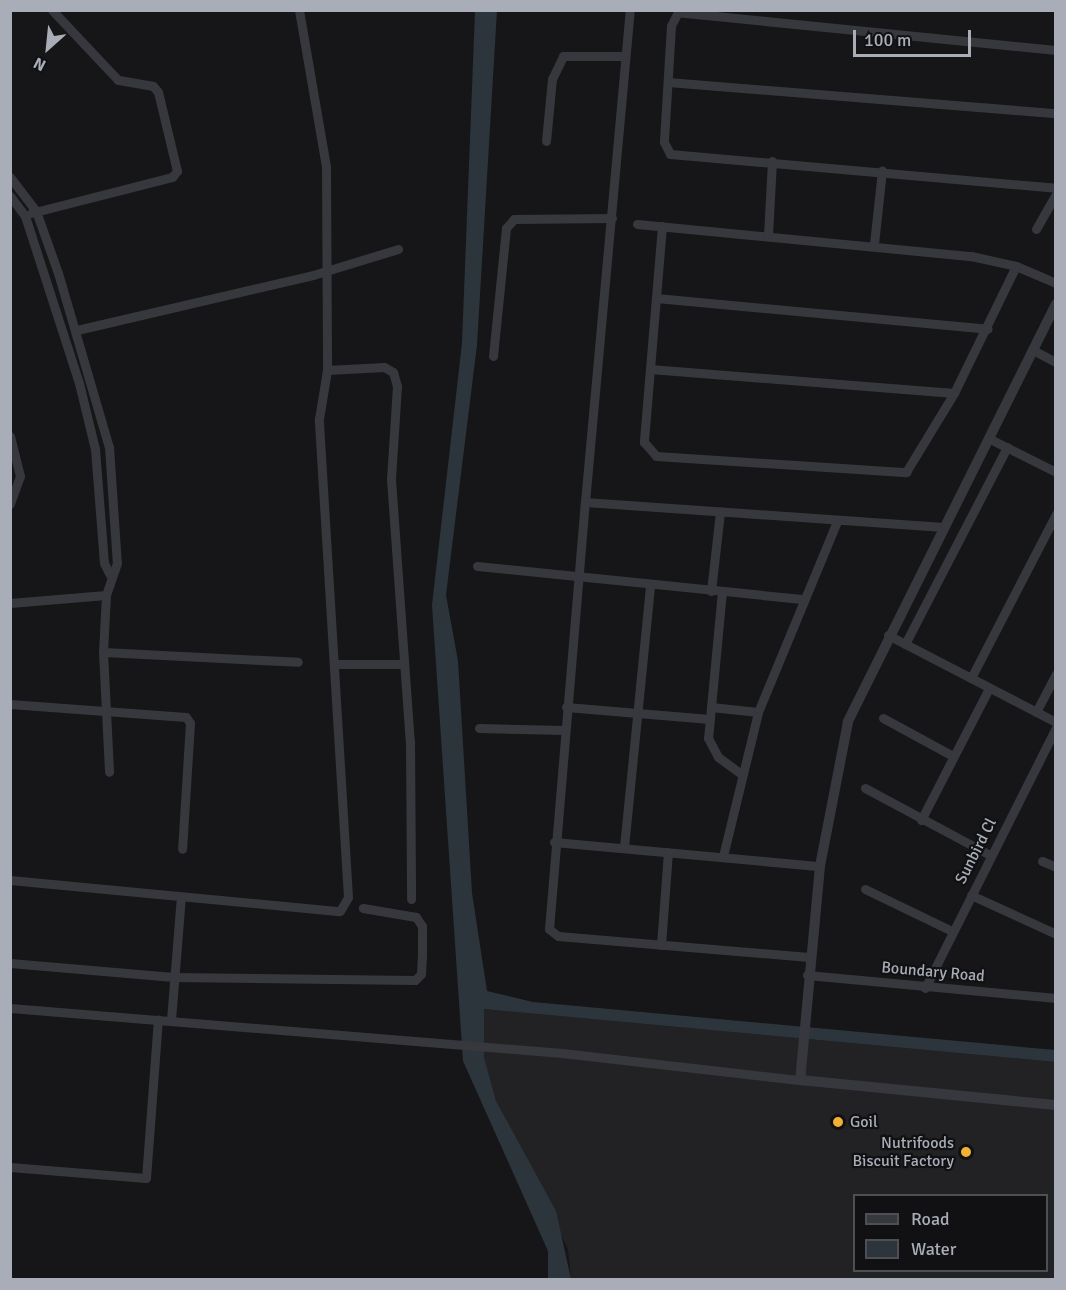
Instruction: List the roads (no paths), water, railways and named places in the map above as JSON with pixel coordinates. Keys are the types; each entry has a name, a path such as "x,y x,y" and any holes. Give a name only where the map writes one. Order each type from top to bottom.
{"street":[{"path":"25,216 36,211 172,177 177,171 159,92 153,86 118,80 52,10"},
{"path":"10,880 340,911 348,897 336,664 319,419 327,370 326,166 300,10"},
{"path":"630,10 623,57 612,219 577,579 548,922 552,933 661,945 809,957"},
{"path":"1056,50 678,12 671,26 665,150 1056,188"},
{"path":"546,141 552,79 563,56 623,57"},
{"path":"668,82 1056,112"},
{"path":"768,235 772,161"},
{"path":"873,244 882,170"},
{"path":"10,177 36,211 77,330 109,447 117,516 117,563 110,575 106,595 103,652 103,709 109,772"},
{"path":"1036,229 1056,194"},
{"path":"10,196 25,216 90,428 104,563 110,575"},
{"path":"494,356 506,228 514,219 612,219"},
{"path":"637,224 873,244 1016,266 1056,282"},
{"path":"662,226 644,442 656,456 898,474 912,466 954,393 988,329 1016,266"},
{"path":"77,330 328,270 398,249"},
{"path":"656,298 988,329"},
{"path":"800,1080 803,1015 820,866 843,738 888,635 1056,304"},
{"path":"1033,351 1056,362"},
{"path":"327,370 384,367 393,372 391,480 413,822 411,899"},
{"path":"650,369 954,393"},
{"path":"10,436 20,476 10,504"},
{"path":"988,438 1056,472"},
{"path":"905,644 1007,447"},
{"path":"585,502 943,527"},
{"path":"711,591 720,512"},
{"path":"971,678 1056,514"},
{"path":"723,856 741,774 758,712 837,521"},
{"path":"477,566 577,579 804,599"},
{"path":"624,848 650,586"},
{"path":"722,591 710,719 712,748 741,774"},
{"path":"10,603 106,595"},
{"path":"888,635 1056,722"},
{"path":"103,652 298,662"},
{"path":"336,664 403,664"},
{"path":"1036,712 1056,674"},
{"path":"921,820 989,687"},
{"path":"10,704 179,715 190,723 182,849"},
{"path":"566,707 710,719"},
{"path":"711,707 758,712"},
{"path":"883,718 953,756"},
{"path":"479,728 564,730"},
{"name":"Sunbird Cl","path":"925,988 1056,728"},
{"path":"865,788 990,855"},
{"path":"554,842 820,866"},
{"path":"661,945 668,852"},
{"path":"1042,861 1056,867"},
{"path":"865,889 952,931"},
{"path":"971,895 1056,934"},
{"path":"171,1020 181,897"},
{"path":"10,963 173,977 415,980 421,974 422,957 422,926 416,917 363,908"},
{"name":"Boundary Road","path":"807,975 925,988 1056,998"},
{"path":"10,1008 501,1047 1056,1105"},
{"path":"10,1167 146,1178 158,1019"}],"water":[{"path":"497,10 477,345 446,595 458,661 472,893 487,991 533,1002 1055,1050 1056,1062 484,1009 484,1057 496,1101 556,1211 571,1279 548,1280 548,1251 463,1061 432,605 462,343 475,11"}],"place":[{"name":"Goil","path":"838,1122"},
{"name":"Nutrifoods Biscuit Factory","path":"966,1152"}]}
